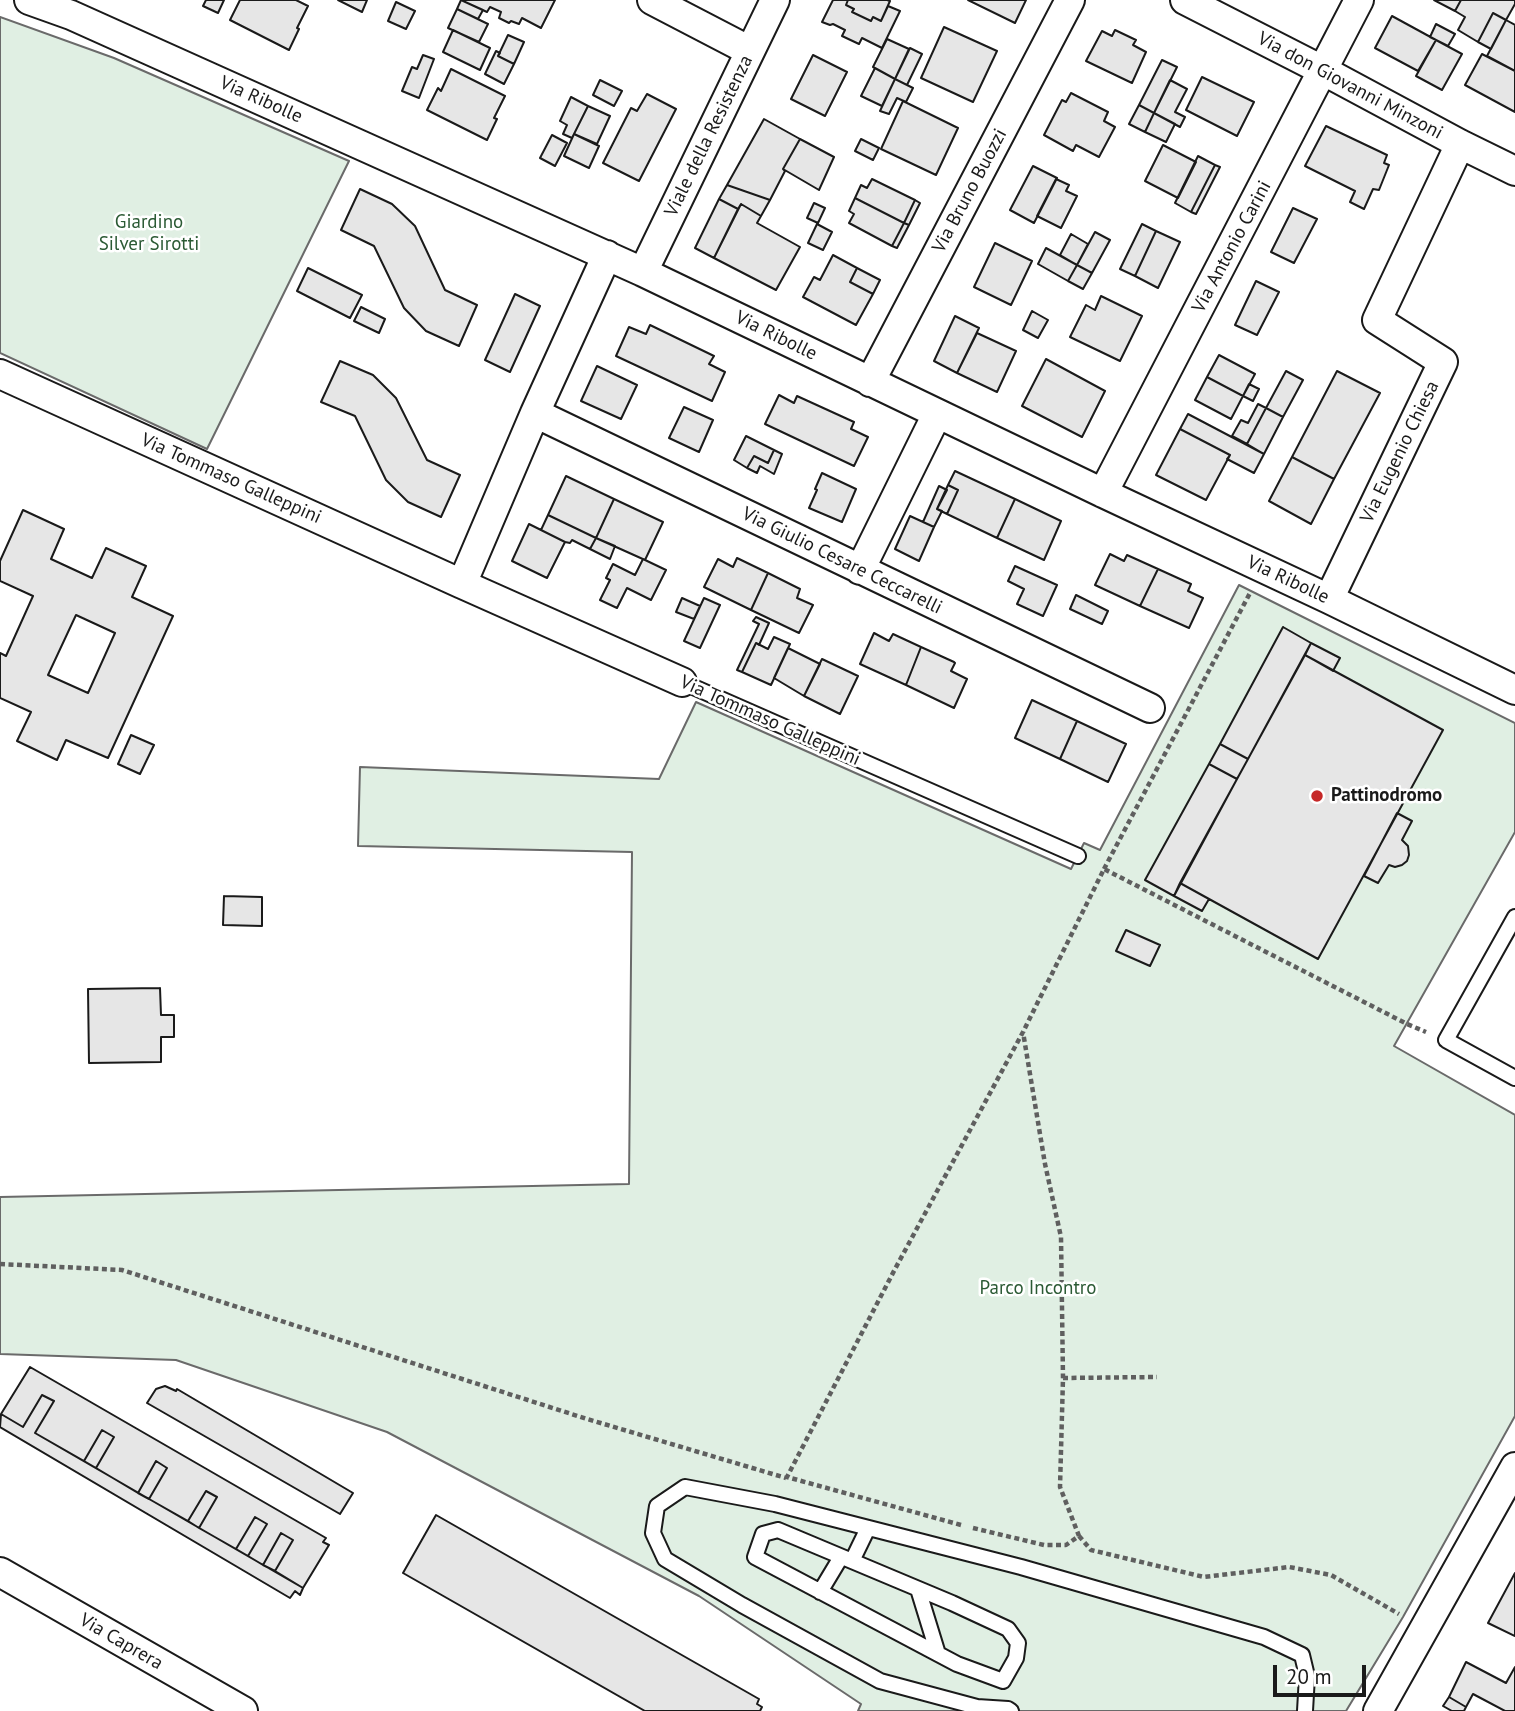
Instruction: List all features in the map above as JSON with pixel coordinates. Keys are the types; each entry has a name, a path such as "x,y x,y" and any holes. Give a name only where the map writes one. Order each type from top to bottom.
{"street":[{"name":"Via Ribolle","path":"29,0 71,15 643,272 1103,494 1329,599 1515,691"},
{"path":"652,0 750,51"},
{"name":"Viale della Resistenza","path":"643,272 775,0"},
{"name":"Via Bruno Buozzi","path":"870,382 1070,0"},
{"name":"Via don Giovanni Minzoni","path":"1185,0 1515,171"},
{"name":"Via Antonio Carini","path":"1103,494 1359,0"},
{"name":"Via Eugenio Chiesa","path":"1329,599 1443,362 1377,320 1460,144"},
{"path":"462,584 607,256"},
{"name":"Via Tommaso Galleppini","path":"0,374 682,682"},
{"name":"Via Giulio Cesare Ceccarelli","path":"536,412 1150,708"},
{"path":"860,570 937,414"},
{"path":"1378,1711 1515,1467"},
{"name":"Via Caprera","path":"0,1572 243,1711"}],"lane":[{"name":"Via Tommaso Galleppini","path":"682,682 1078,856"},
{"path":"1515,917 1446,1041 1515,1078"},
{"path":"1011,1711 977,1707 880,1681 742,1605 665,1559 653,1532 657,1506 685,1488 775,1504 1021,1567 1264,1637 1302,1655 1307,1676 1305,1711"},
{"path":"820,1592 868,1528"},
{"path":"778,1530 846,1559 1009,1629 1018,1643 1016,1658 1003,1681 957,1664 755,1557 763,1534 778,1530"},
{"path":"918,1589 938,1654"}],"path":[{"path":"775,1504 895,1269 1023,1032 1104,869 1263,569"},
{"path":"1078,856 1407,1024 1446,1041"},
{"path":"1023,1032 1045,1164 1061,1237 1063,1378 1060,1488 1079,1536 1090,1550 1204,1577 1289,1567 1331,1574 1424,1629"},
{"path":"0,1264 122,1270 587,1419 967,1527 1044,1545 1066,1545 1079,1536"},
{"path":"1063,1378 1157,1377"}],"green space":[{"name":"Giardino Silver Sirotti","path":"0,17 114,58 349,161 207,449 0,353"},
{"name":"Parco Incontro","path":"1239,585 1515,723 1515,832 1394,1046 1515,1115 1515,1416 1403,1617 1346,1711 858,1711 861,1704 699,1596 387,1432 176,1360 0,1354 0,1197 629,1184 632,852 358,846 360,767 659,779 696,702 1071,869 1084,843 1100,850"}],"building":[{"path":"206,0 224,0 218,13 203,6"},
{"path":"240,0 296,0 308,6 289,50 230,20"},
{"path":"338,0 367,0 362,12"},
{"path":"461,0 555,0 541,28 522,18 519,24 511,21 509,23 499,18 501,12 490,7 487,12"},
{"path":"461,0 483,10 478,19 457,9"},
{"path":"833,0 848,0 846,5 854,9 852,12 871,21 873,17 881,21 888,6 900,11 882,48 862,38 859,44 842,36 845,30 822,22"},
{"path":"848,0 890,1 881,21 873,17 871,21 852,12 854,9 846,5"},
{"path":"968,0 1026,0 1015,23"},
{"path":"1434,0 1461,0 1455,11"},
{"path":"1461,0 1515,0 1515,4 1506,20 1493,13 1478,42 1458,30 1465,17 1455,11"},
{"path":"396,2 415,11 406,29 388,21"},
{"path":"457,9 488,24 479,42 448,28"},
{"path":"1493,13 1506,20 1491,49 1478,42"},
{"path":"1392,16 1436,40 1418,71 1375,48"},
{"path":"1506,20 1515,25 1515,71 1487,56"},
{"path":"1436,24 1455,34 1448,46 1430,37"},
{"path":"944,27 997,51 973,102 921,78"},
{"path":"453,30 490,48 480,70 443,52"},
{"path":"1115,30 1136,40 1133,45 1146,52 1132,83 1086,61 1102,31 1112,36"},
{"path":"508,35 524,42 514,64 498,56"},
{"path":"887,39 909,49 895,79 873,67"},
{"path":"1436,40 1462,54 1442,90 1416,76"},
{"path":"910,48 922,54 907,85 895,79"},
{"path":"496,51 500,53 498,56 514,64 504,84 485,74"},
{"path":"1482,54 1515,71 1515,112 1465,85"},
{"path":"423,55 434,59 419,98 402,91 412,67 417,69"},
{"path":"813,55 847,72 825,116 791,99"},
{"path":"1162,60 1177,67 1154,113 1139,105"},
{"path":"875,68 895,79 882,106 861,96"},
{"path":"451,69 505,96 487,140 427,110 438,88 441,91"},
{"path":"1202,77 1254,102 1237,136 1186,110"},
{"path":"895,79 913,88 906,102 897,98 889,114 880,111"},
{"path":"600,80 622,91 614,106 593,95"},
{"path":"1170,80 1187,89 1175,112 1185,117 1180,127 1154,113"},
{"path":"1071,93 1108,112 1104,121 1115,127 1099,157 1076,145 1073,151 1044,135 1062,100 1066,102"},
{"path":"647,94 676,109 639,181 603,163 631,108 637,111"},
{"path":"571,97 588,106 572,138 563,134 567,125 560,121"},
{"path":"903,101 958,128 936,175 881,149"},
{"path":"1139,105 1154,113 1145,132 1129,124"},
{"path":"588,106 610,116 597,144 574,134"},
{"path":"1154,113 1175,124 1166,142 1145,132"},
{"path":"764,119 800,139 770,200 727,185"},
{"path":"1326,126 1387,155 1384,163 1389,165 1379,190 1373,189 1364,209 1350,202 1355,191 1305,166"},
{"path":"574,134 599,146 589,168 564,156"},
{"path":"552,135 567,143 555,166 540,158"},
{"path":"800,139 834,157 819,190 783,169"},
{"path":"861,139 879,148 873,160 855,151"},
{"path":"1163,145 1196,162 1178,198 1145,181"},
{"path":"1198,156 1215,165 1191,212 1175,203"},
{"path":"1215,165 1220,167 1196,214 1191,212"},
{"path":"1033,166 1057,178 1034,223 1010,210"},
{"path":"872,179 915,200 904,223 855,198 861,185 867,188"},
{"path":"1056,179 1069,185 1066,191 1077,196 1061,228 1037,216"},
{"path":"727,185 770,200 761,216 741,204 738,209 719,199"},
{"path":"360,189 392,204 415,226 445,290 477,305 459,346 426,331 404,308 374,246 341,230"},
{"path":"855,198 904,223 892,246 849,223 854,214 849,211"},
{"path":"719,199 738,209 714,258 695,248"},
{"path":"915,200 920,203 909,225 904,223"},
{"path":"814,203 825,208 818,223 807,218"},
{"path":"741,204 761,216 757,223 800,247 776,290 714,258"},
{"path":"1293,208 1317,219 1294,263 1271,252"},
{"path":"904,223 909,225 897,248 892,246"},
{"path":"817,224 832,232 823,250 808,243"},
{"path":"1142,224 1156,231 1135,276 1120,269"},
{"path":"1156,231 1180,242 1158,288 1135,276"},
{"path":"1095,232 1110,240 1092,273 1077,265"},
{"path":"1071,234 1088,244 1077,265 1060,255"},
{"path":"995,243 1032,261 1011,305 974,287"},
{"path":"1046,248 1077,265 1068,281 1038,264"},
{"path":"833,255 857,268 850,282 873,294 856,325 803,297 814,277 820,280"},
{"path":"1077,265 1092,273 1083,289 1068,281"},
{"path":"308,268 362,295 350,318 297,291"},
{"path":"857,268 880,280 873,294 850,282"},
{"path":"1256,281 1279,292 1257,335 1235,325"},
{"path":"515,294 540,306 510,372 485,360"},
{"path":"1101,296 1142,316 1120,361 1070,337 1086,305 1095,310"},
{"path":"361,307 385,319 379,333 354,321"},
{"path":"1032,311 1048,320 1038,338 1023,330"},
{"path":"955,316 979,328 957,373 934,361"},
{"path":"650,325 714,356 709,364 725,372 712,401 616,356 629,327 646,334"},
{"path":"977,333 1016,351 997,392 957,373"},
{"path":"1219,355 1255,374 1243,396 1207,377"},
{"path":"1046,359 1105,391 1082,437 1022,406"},
{"path":"340,361 373,375 396,398 427,460 460,475 441,517 408,502 386,480 355,416 321,402"},
{"path":"597,366 637,385 621,419 581,401"},
{"path":"1286,371 1303,380 1283,417 1266,408"},
{"path":"1337,371 1380,393 1334,479 1292,457"},
{"path":"1207,377 1243,396 1231,419 1195,400"},
{"path":"1249,384 1259,389 1253,401 1243,396"},
{"path":"779,395 794,403 797,396 854,422 851,429 868,437 854,466 765,424"},
{"path":"1258,404 1266,408 1247,444 1232,436 1241,420 1248,423"},
{"path":"684,407 713,420 699,452 669,438"},
{"path":"1266,408 1283,417 1264,454 1247,444"},
{"path":"1188,414 1264,454 1254,473 1227,459 1230,455 1180,429"},
{"path":"1180,429 1230,455 1206,500 1156,475"},
{"path":"746,436 774,450 768,463 754,456 747,468 734,460"},
{"path":"774,450 782,454 774,474 760,466 757,473 747,468 754,456 768,463"},
{"path":"1292,457 1334,479 1311,524 1269,501"},
{"path":"955,471 1015,499 997,538 947,514 958,490 948,485"},
{"path":"822,473 856,489 842,522 809,508"},
{"path":"566,476 614,499 596,538 548,515"},
{"path":"948,485 958,490 947,514 937,509"},
{"path":"939,486 947,490 937,509 942,511 934,527 923,522"},
{"path":"614,499 663,522 645,560 596,538"},
{"path":"1015,499 1061,521 1044,560 997,538"},
{"path":"23,510 64,529 51,559 92,578 106,548 146,566 132,597 173,616 108,758 66,740 57,760 17,741 31,712 0,698 0,653 6,656 33,596 0,581 0,561","holes":["76,615 115,633 88,693 48,675"]},
{"path":"548,515 596,538 590,549 572,540 570,543 565,542 541,530"},
{"path":"910,516 934,527 919,561 895,549"},
{"path":"529,524 565,542 547,578 512,561"},
{"path":"596,538 615,546 610,559 590,549"},
{"path":"1110,554 1124,561 1127,555 1158,569 1140,606 1095,585"},
{"path":"737,558 768,573 751,610 704,587 718,559 733,567"},
{"path":"643,559 666,570 651,600 627,588 617,608 600,600 610,580 606,578 613,564 635,575"},
{"path":"1015,566 1057,585 1043,616 1017,604 1024,589 1008,581"},
{"path":"1158,569 1191,584 1188,591 1203,598 1189,628 1140,606"},
{"path":"768,573 800,589 797,598 813,605 799,633 751,610"},
{"path":"1076,595 1108,611 1102,624 1070,609"},
{"path":"682,598 700,606 694,619 676,612"},
{"path":"704,598 720,605 700,648 684,641"},
{"path":"756,617 769,623 742,672 737,670 759,624 753,621"},
{"path":"1283,627 1311,643 1248,759 1220,744"},
{"path":"874,633 889,641 893,634 921,647 906,685 860,664"},
{"path":"774,637 790,644 771,685 742,672 756,643 768,649"},
{"path":"1311,643 1340,658 1333,671 1305,655"},
{"path":"921,647 954,662 951,671 967,679 954,708 906,685"},
{"path":"788,648 820,664 804,696 774,678"},
{"name":"Pattinodromo","path":"1305,655 1443,730 1318,959 1180,883"},
{"path":"822,659 858,676 840,714 804,696"},
{"path":"1032,700 1077,721 1060,759 1015,738"},
{"path":"1077,721 1126,744 1108,782 1060,759"},
{"path":"131,735 154,745 140,774 118,764"},
{"path":"1220,744 1248,759 1237,779 1209,764"},
{"path":"1209,764 1237,779 1174,896 1145,880"},
{"path":"1397,813 1412,821 1402,840 1408,846 1409,855 1402,865 1389,865 1378,883 1364,876"},
{"path":"1180,883 1209,899 1202,911 1174,896"},
{"path":"224,896 262,897 262,926 223,925"},
{"path":"1126,930 1160,945 1150,966 1116,951"},
{"path":"160,988 161,1015 174,1015 174,1037 161,1037 161,1062 89,1063 88,989"},
{"path":"30,1367 326,1538 323,1542 329,1545 303,1588 275,1571 293,1540 281,1533 263,1565 248,1556 267,1524 255,1517 236,1549 199,1528 217,1497 206,1491 188,1521 149,1499 167,1468 156,1461 138,1493 96,1468 114,1437 102,1430 84,1461 35,1433 54,1401 42,1395 23,1427 1,1414"},
{"path":"165,1386 176,1391 177,1389 353,1493 340,1514 147,1403 156,1389"},
{"path":"42,1395 54,1401 35,1433 303,1588 300,1595 295,1591 290,1598 0,1427 1,1414 23,1427"},
{"path":"102,1430 114,1437 96,1468 84,1461"},
{"path":"156,1461 167,1468 149,1499 138,1493"},
{"path":"206,1491 217,1497 199,1528 188,1521"},
{"path":"436,1515 759,1699 757,1704 762,1707 760,1711 645,1711 403,1573"},
{"path":"255,1517 267,1524 248,1556 236,1549"},
{"path":"281,1533 293,1540 275,1571 263,1565"},
{"path":"1515,1573 1515,1636 1488,1623"},
{"path":"1466,1662 1506,1683 1515,1667 1515,1711 1505,1711 1473,1694 1466,1707 1449,1697"},
{"path":"1449,1697 1466,1707 1464,1711 1452,1711 1443,1706"}],"place":[{"name":"Pattinodromo","path":"1317,796"}]}
